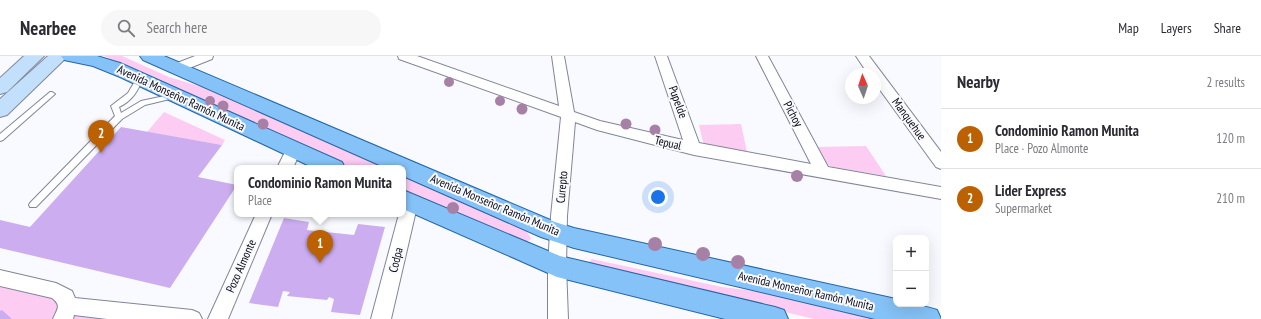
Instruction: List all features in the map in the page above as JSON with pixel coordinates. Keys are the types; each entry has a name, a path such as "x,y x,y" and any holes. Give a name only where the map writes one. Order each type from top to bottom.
{"main road":[{"path":"0,88 35,56"},
{"path":"0,110 59,56"},
{"name":"Avenida Monseñor Ramón Munita","path":"70,56 106,63 327,165"},
{"name":"Avenida Monseñor Ramón Munita","path":"152,57 400,165"},
{"name":"Avenida Monseñor Ramón Munita","path":"406,168 559,234 928,319"},
{"path":"406,200 557,266 734,314 775,319"}],"street":[{"path":"177,68 207,56"},
{"name":"Tepual","path":"404,56 568,116 604,127 694,149 941,194"},
{"name":"Curepto","path":"558,56 568,116 557,266 558,319"},
{"name":"Pupelde","path":"661,56 694,149"},
{"name":"Pichoy","path":"762,56 823,172"},
{"name":"Manquehue","path":"862,56 941,163"},
{"path":"286,165 293,150"},
{"name":"Pozo Almonte","path":"218,319 263,217"},
{"name":"Codpa","path":"381,319 402,217"},
{"path":"0,278 56,291 65,297 66,312 192,319"}],"lane":[{"path":"118,117 115,106 127,100 133,94 140,78"},
{"path":"0,138 52,94"},
{"path":"33,205 118,117 142,103 176,96"}],"shaded area":[{"path":"104,56 122,56 169,77 205,88 381,165 344,165 181,94 147,75"},
{"path":"164,112 225,140 222,145 147,132"},
{"path":"741,124 747,152 706,144 703,142 699,125"},
{"path":"866,146 886,176 828,165 818,147"},
{"path":"406,175 525,229 531,238 526,242 518,240 406,192"},
{"path":"592,259 722,287 769,293 889,319 814,319 593,266 589,262"},
{"path":"0,282 52,295 58,308 161,319 0,319"}],"building":[{"path":"121,127 222,145 198,177 234,184 234,190 170,288 0,248 0,220 30,227"},
{"path":"284,218 309,222 307,230 354,235 358,224 385,227 360,315 331,312 334,299 329,297 327,300 287,296 290,292 283,291 278,307 249,303"},
{"path":"2,310 12,319 0,319 0,311"}],"place":[{"name":"Lider Express","path":"101,153"},
{"name":"Condominio Ramon Munita","path":"320,263"}]}
